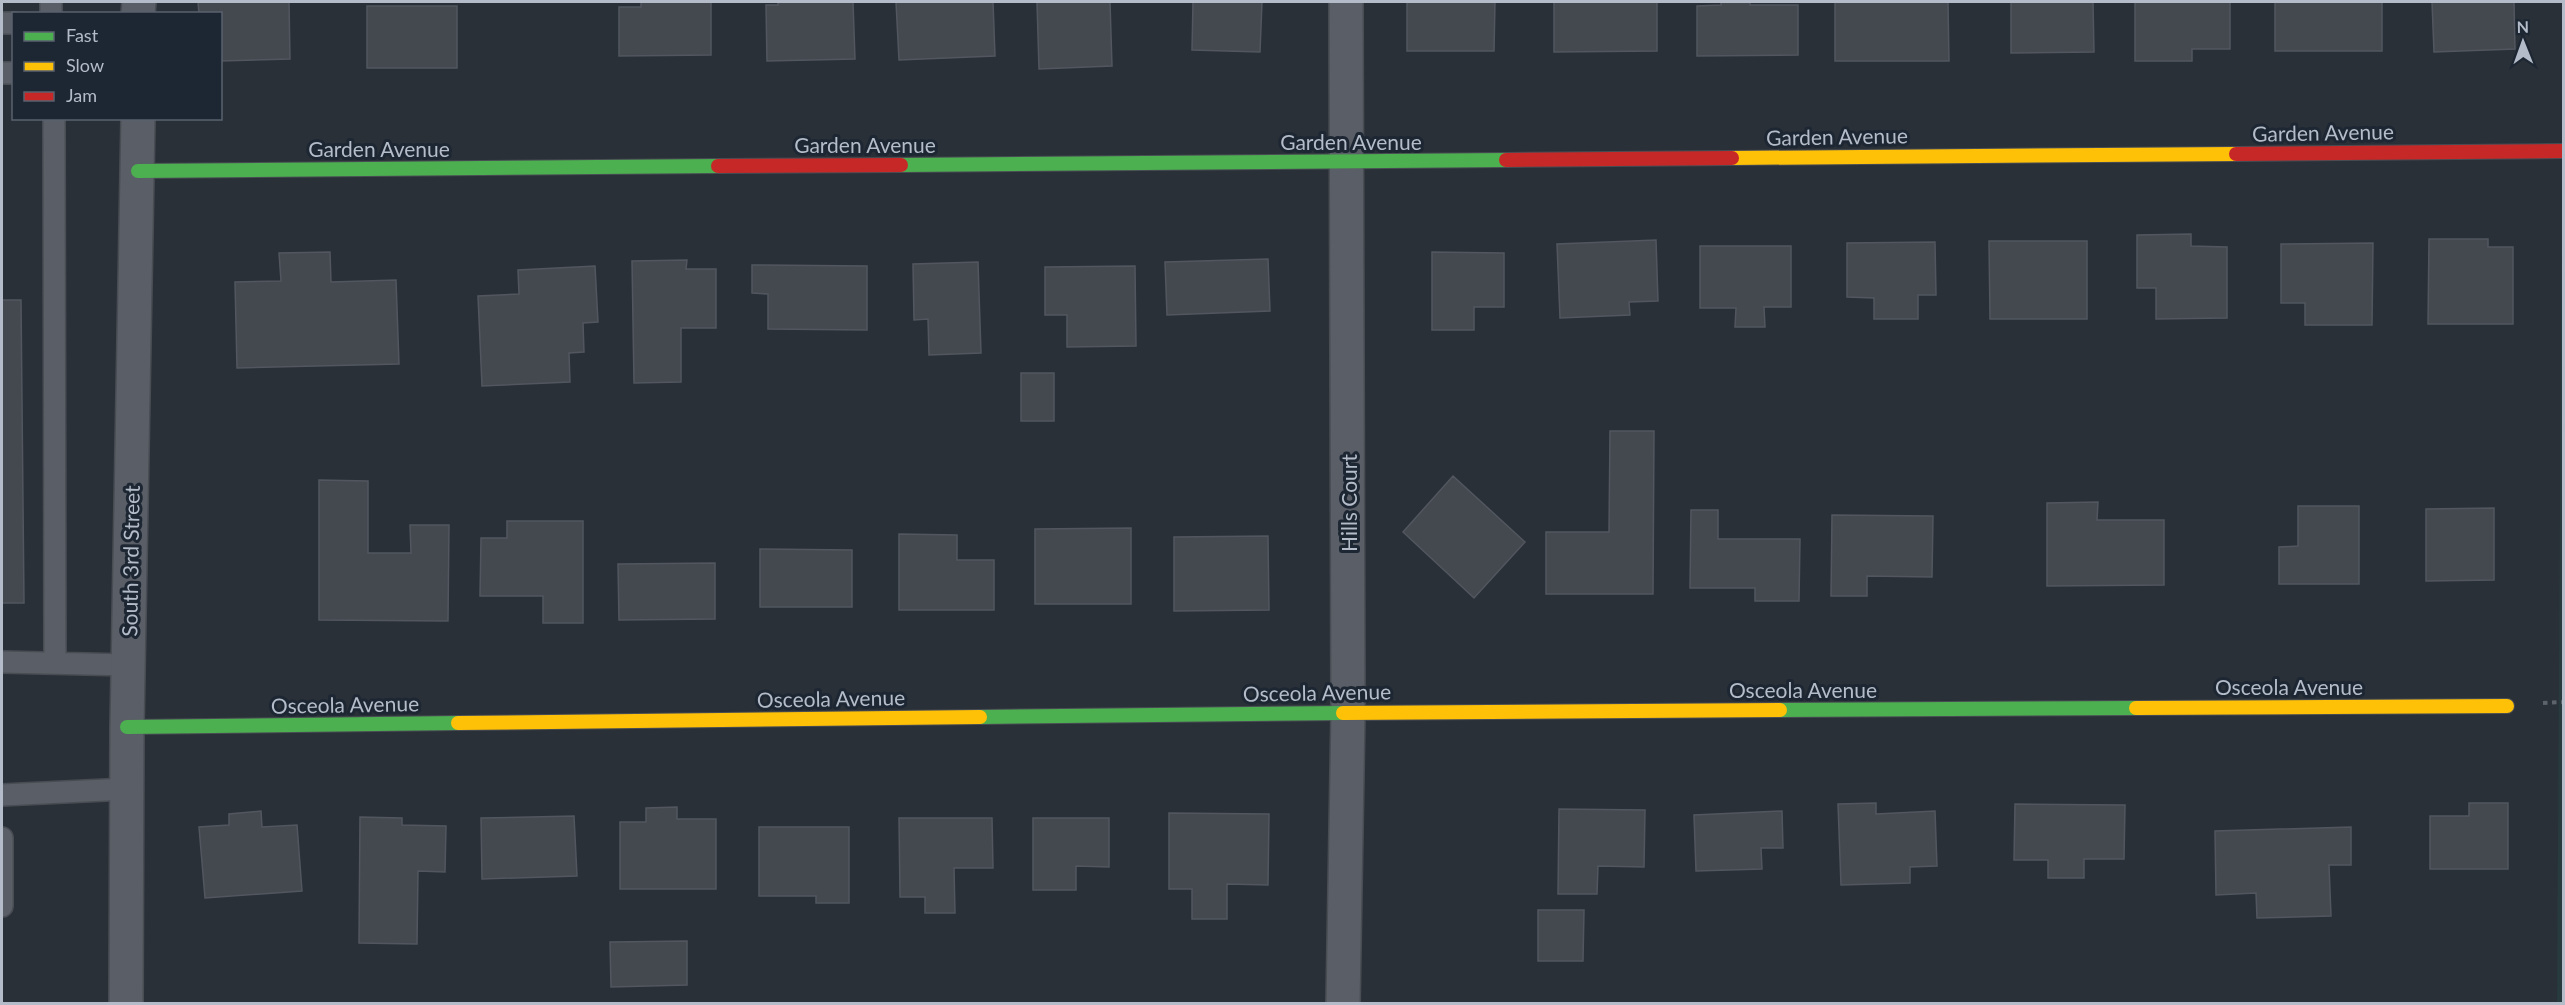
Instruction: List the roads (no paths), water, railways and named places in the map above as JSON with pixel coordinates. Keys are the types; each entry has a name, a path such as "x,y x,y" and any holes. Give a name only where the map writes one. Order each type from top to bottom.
{"street":[{"name":"Hills Court","path":"1343,1004 1348,713 1346,2"},
{"name":"South 3rd Street","path":"126,1004 127,727 138,120"},
{"name":"Garden Avenue","path":"138,171 2564,151"},
{"name":"Osceola Avenue","path":"127,727 1348,713 2507,706"}],"lane":[{"path":"54,120 55,663"},
{"path":"2,662 128,665"},
{"path":"2,795 127,789"},
{"path":"2,838 2,906"}]}
